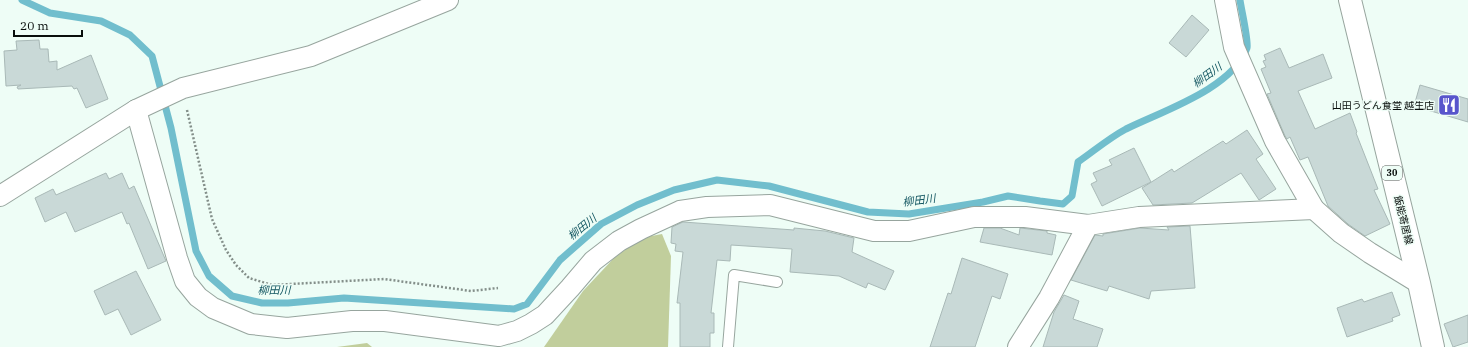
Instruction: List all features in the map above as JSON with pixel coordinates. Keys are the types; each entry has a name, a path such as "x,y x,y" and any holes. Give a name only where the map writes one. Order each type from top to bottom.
{"main road":[{"name":"飯能寄居線","path":"1350,0 1419,283 1433,347"}],"street":[{"path":"0,196 136,110 183,88 311,56 448,0"},
{"path":"1225,0 1234,47 1275,141 1314,209 1341,233 1358,245 1419,283"},
{"path":"136,110 177,258 185,281 198,297 213,308 251,324 287,328 352,322 385,321 499,336 517,331 545,315 593,261 619,241 680,211 707,207 770,205 874,231 909,231 974,217 1025,216 1088,225 1139,217 1314,209"},
{"path":"1018,347 1049,298 1088,225"}],"lane":[{"path":"728,347 734,275 778,282"}],"path":[{"path":"183,88 212,219 226,250 236,265 249,278 272,285 384,279 471,291 498,288"}],"green space":[{"path":"662,234 671,256 668,347 544,347 583,291 614,258 641,238"},
{"path":"367,343 372,347 337,347"}],"building":[{"path":"1192,15 1209,30 1186,57 1169,43"},
{"path":"39,40 40,49 48,49 49,62 57,61 57,70 91,55 108,99 86,108 77,88 74,89 72,86 18,89 17,87 21,85 6,86 4,51 17,50 16,41"},
{"path":"1280,48 1289,68 1323,54 1332,78 1298,91 1315,129 1350,113 1357,132 1356,133 1378,189 1374,190 1390,224 1365,236 1348,224 1328,206 1308,157 1300,160 1290,137 1287,139 1285,136 1267,94 1271,93 1261,69 1266,67 1263,61 1266,60 1264,55"},
{"path":"1420,85 1468,99 1468,122 1414,106"},
{"path":"1247,130 1263,154 1256,159 1276,189 1259,200 1241,173 1192,203 1153,205 1142,188 1172,169 1174,172 1223,141 1226,144"},
{"path":"1134,148 1151,182 1102,206 1091,184 1097,181 1093,173 1112,165 1109,160"},
{"path":"106,173 109,179 122,173 129,189 134,186 166,261 148,269 129,223 127,224 122,212 75,232 66,212 45,222 35,198 53,189 56,195"},
{"path":"683,222 825,231 854,238 852,252 894,271 885,290 868,283 866,288 839,276 790,272 792,249 731,245 730,261 717,260 711,313 714,313 714,333 710,333 710,347 680,347 680,303 677,303 683,252 675,251 676,244 671,243 672,227"},
{"path":"1190,226 1195,288 1151,291 1149,299 1109,286 1107,291 1071,280 1095,235 1103,236 1103,234 1140,228 1169,230 1167,227"},
{"path":"984,228 1000,228 1019,235 1020,228 1047,231 1047,233 1056,235 1052,255 980,242"},
{"path":"962,258 1008,274 1000,299 992,296 975,347 930,347 948,293 951,294"},
{"path":"136,271 161,320 131,335 118,309 105,315 94,291"},
{"path":"1392,292 1400,315 1392,318 1393,321 1347,337 1337,308 1362,299 1364,302"},
{"path":"1064,295 1079,301 1073,319 1103,329 1097,347 1043,347 1054,312"},
{"path":"1468,315 1468,342 1453,347 1444,324"}],"waterway":[{"name":"柳田川","path":"22,0 50,13 101,21 130,35 152,56 171,128 196,251 209,276 232,296 262,303 288,303 344,298 514,309 527,304 560,260 601,224 637,205 674,190 717,180 769,186 868,212 909,214 983,202 1008,196 1063,204 1072,196 1078,162 1126,129 1176,106 1212,87 1239,63 1247,48 1246,32 1240,0"}],"place":[{"name":"山田うどん食堂 越生店","path":"1449,105"}]}
